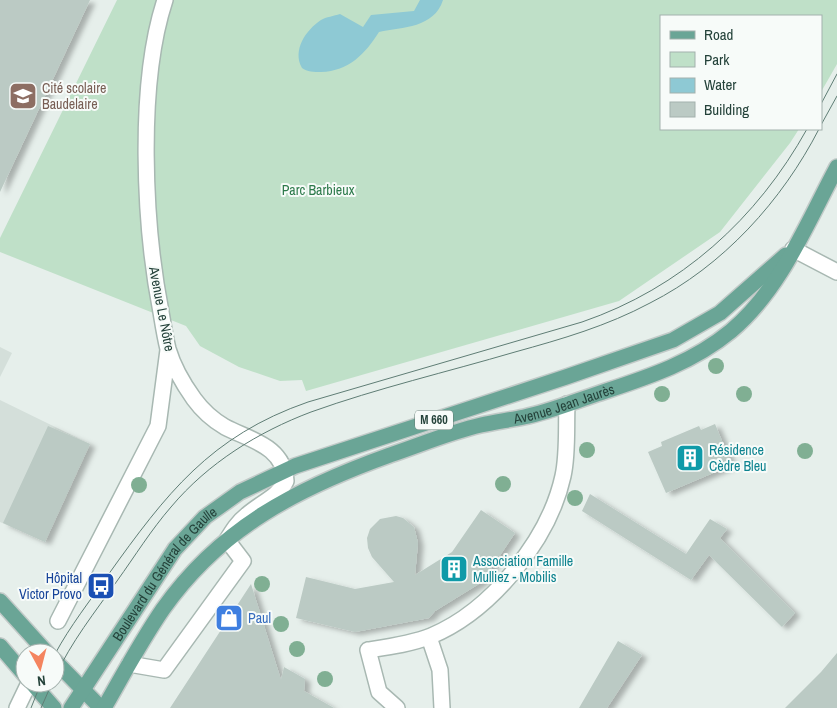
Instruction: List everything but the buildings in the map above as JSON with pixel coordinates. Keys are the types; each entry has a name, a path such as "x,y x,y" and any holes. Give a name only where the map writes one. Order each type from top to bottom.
{"main road":[{"name":"Avenue Jean Jaurès","path":"292,496 338,474 466,429 525,417 567,404 665,371 687,360 716,342 755,308 780,274 837,167"},
{"name":"Avenue Jean Jaurès","path":"285,470 673,340 720,313 793,249"},
{"name":"Boulevard du Général de Gaulle","path":"71,708 146,591 175,549 194,526 240,492 285,470"},
{"name":"Boulevard du Général de Gaulle","path":"102,708 164,608 192,576 227,540 266,510 292,496"},
{"path":"0,601 38,643"},
{"path":"0,646 15,663"},
{"path":"65,671 102,708"},
{"path":"40,693 54,708"}],"street":[{"name":"Avenue Le Nôtre","path":"165,0 152,67 147,170 154,271 168,348 174,366 194,399 208,414 224,426 270,449 285,470"},
{"path":"793,249 837,272"},
{"path":"58,621 158,426 168,348"},
{"path":"396,708 379,692 368,650 430,637 453,626 489,599 520,565 547,518 563,476 567,404"},
{"path":"129,664 164,670 243,561 227,540 235,526 246,515 284,486 286,481 285,470"},
{"path":"430,637 440,670 442,708"},
{"path":"17,708 25,693"}],"shaded area":[{"path":"0,347 12,353 0,377"},
{"path":"0,400 90,444 45,542 0,522"}],"green space":[{"name":"Parc Barbieux","path":"117,0 837,0 837,64 822,90 822,15 660,15 660,130 798,130 720,232 619,301 306,391 302,380 280,381 239,367 200,346 186,326 0,252 0,238"}],"water":[{"path":"420,0 443,0 433,16 417,25 379,32 362,54 348,65 331,71 321,72 308,71 302,68 299,54 302,41 310,29 321,20 340,14 363,27 371,15 414,11"}],"tram line":[{"path":"822,102 837,74"},
{"path":"822,123 837,96"},
{"path":"62,643 80,614 150,519 193,471 217,450 244,432 274,416 308,402 582,322 618,308 652,290 684,270 713,247 740,221 787,162 806,130"},
{"path":"65,658 84,628 171,507 201,476 235,450 291,420 336,403 567,337 617,319 650,303 677,288 702,270 726,251 748,229 769,206 787,181 818,130"},
{"path":"31,708 37,693"},
{"path":"41,708 48,693"}],"place":[{"name":"Cité scolaire Baudelaire","path":"23,96"},
{"name":"Résidence Cèdre Bleu","path":"690,458"},
{"name":"Association Famille Mulliez - Mobilis","path":"454,569"},
{"name":"Hôpital Victor Provo","path":"101,586"},
{"name":"Paul","path":"229,618"}]}
